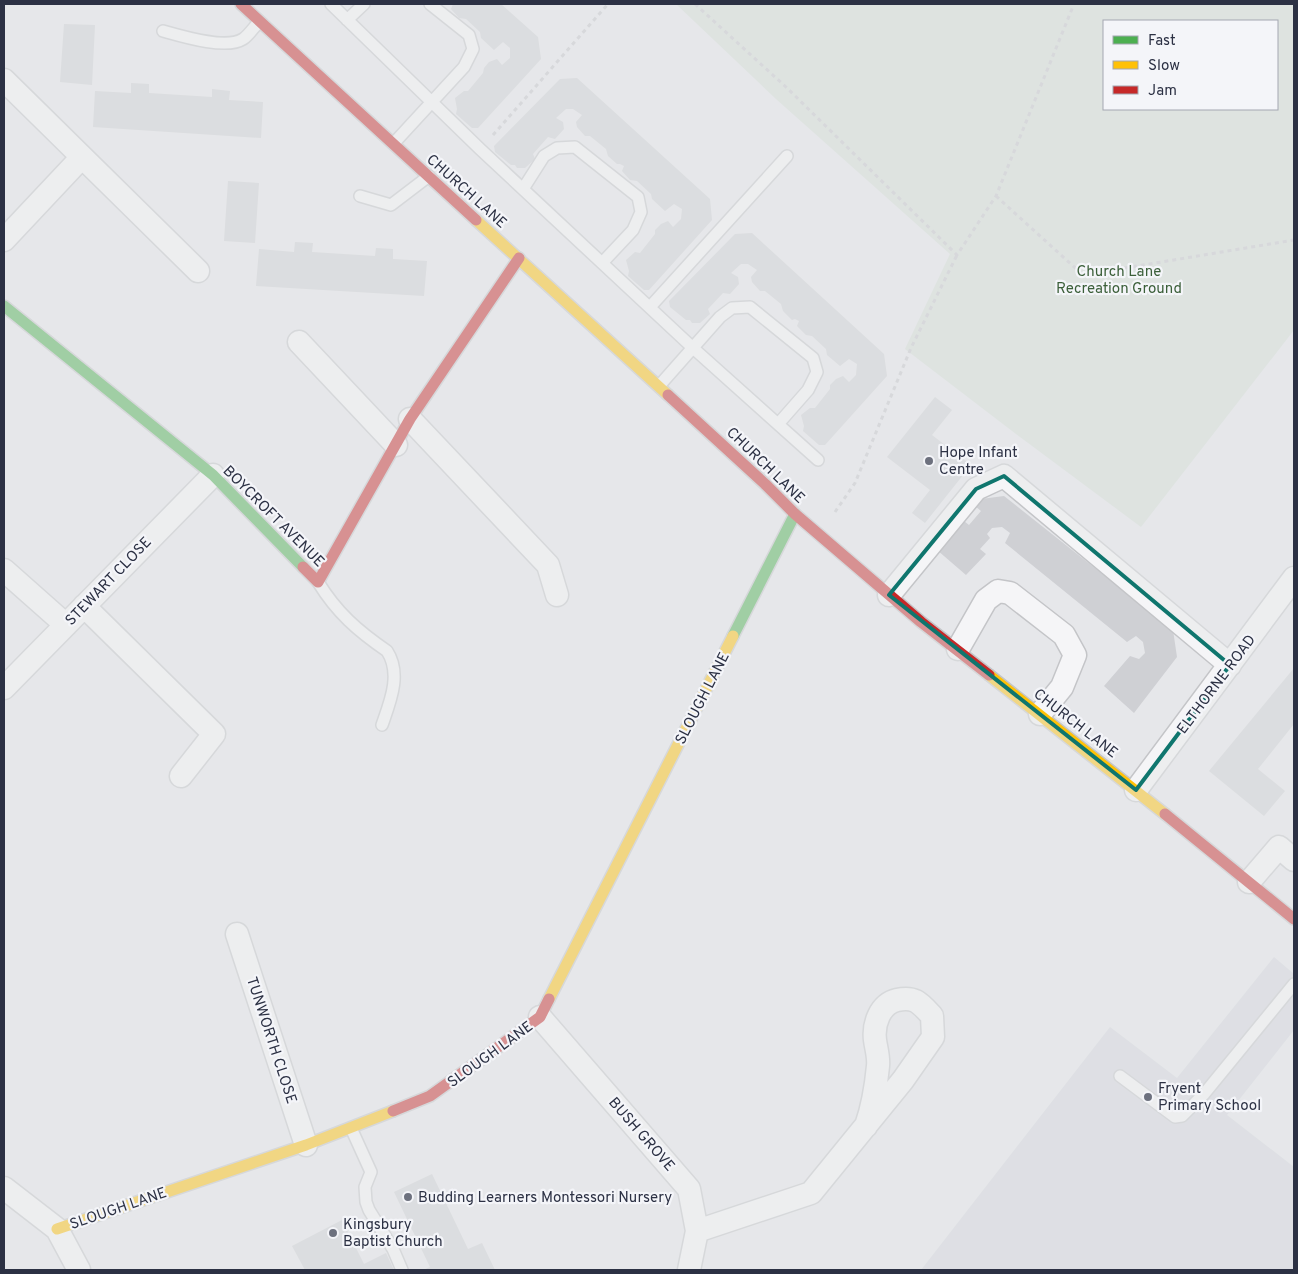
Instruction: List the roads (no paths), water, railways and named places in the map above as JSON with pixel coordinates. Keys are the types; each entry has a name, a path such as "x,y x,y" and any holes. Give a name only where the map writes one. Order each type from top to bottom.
{"street":[{"name":"CHURCH LANE","path":"242,4 259,22 519,258 819,535 921,622 1136,790 1294,919"},
{"path":"4,80 198,270"},
{"path":"4,240 82,157"},
{"name":"BOYCROFT AVENUE","path":"4,306 213,475 318,582 410,419 519,258"},
{"path":"299,342 396,445"},
{"path":"410,419 548,565 557,595"},
{"name":"STEWART CLOSE","path":"4,688 213,475"},
{"path":"889,595 976,488 1004,476 1230,665"},
{"name":"SLOUGH LANE","path":"4,1188 57,1229 306,1145 430,1096 540,1017 795,514"},
{"path":"4,570 66,625"},
{"name":"ELTHORNE ROAD","path":"1136,790 1294,578"},
{"path":"958,650 986,600 998,591 1010,593 1064,635 1075,655 1062,687 1040,714"},
{"path":"84,606 214,734 181,776"},
{"path":"1248,882 1279,847 1294,860"},
{"name":"TUNWORTH CLOSE","path":"237,934 306,1145"},
{"path":"697,1231 811,1193 866,1126 903,1080 933,1037 932,1016 918,1001 906,998 891,1001 879,1013 874,1038 879,1063 874,1100 866,1126"},
{"name":"BUSH GROVE","path":"540,1017 689,1189 697,1231 689,1270"},
{"path":"57,1229 79,1270"}],"lane":[{"path":"331,4 480,149 693,348 818,460"},
{"path":"347,20 364,4"},
{"path":"394,144 464,67 472,49 469,35 430,4"},
{"path":"163,31 199,41 226,42 243,39 259,22"},
{"path":"523,189 544,156 557,148 575,147 638,198 642,212 633,230 602,263"},
{"path":"650,307 788,156"},
{"path":"360,196 392,205 429,176"},
{"path":"659,387 720,317 732,308 750,307 813,358 817,372 808,390 778,423"},
{"path":"318,582 330,602 346,619 387,651 391,658 395,681 382,725"},
{"path":"1120,1076 1175,1117 1182,1116 1204,1094 1294,984"},
{"path":"351,1128 371,1172 365,1187 366,1202 393,1249 402,1270"}],"place":[{"name":"Hope Infant Centre","path":"929,461"},
{"name":"Fryent Primary School","path":"1148,1097"},
{"name":"Budding Learners Montessori Nursery","path":"408,1197"},
{"name":"Kingsbury Baptist Church","path":"333,1233"}],"park label":[{"name":"Church Lane Recreation Ground","path":"1119,280"}]}
